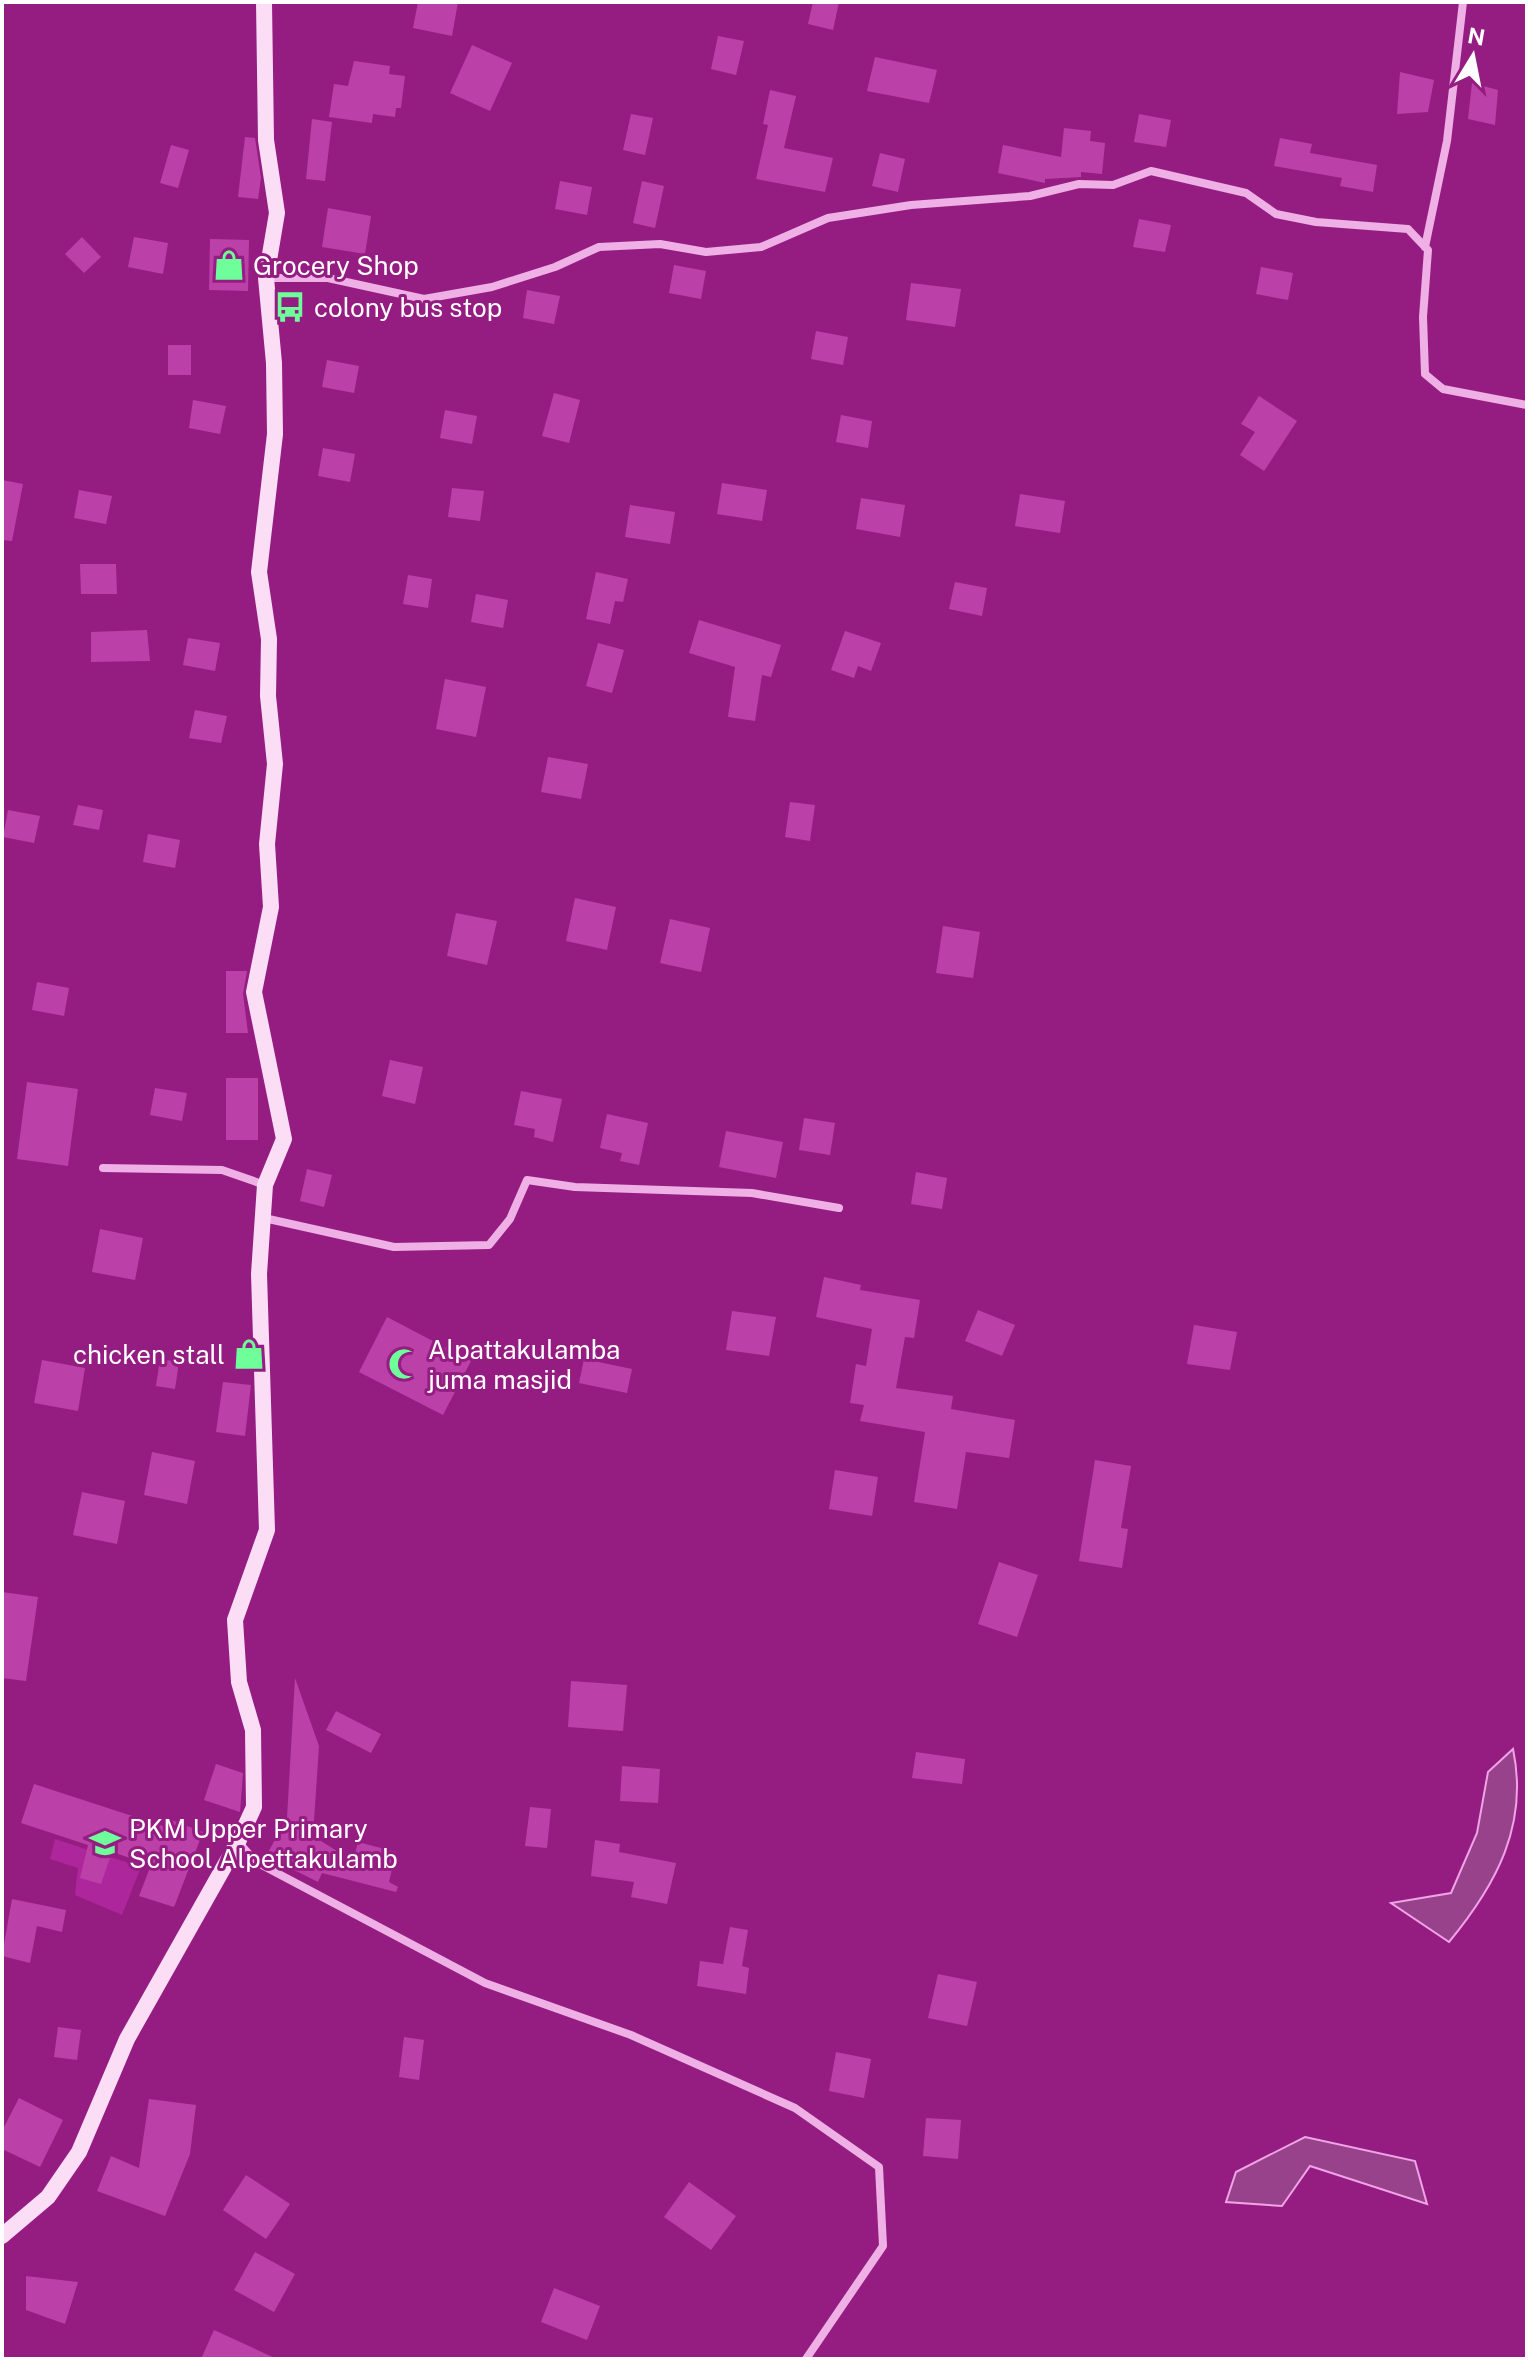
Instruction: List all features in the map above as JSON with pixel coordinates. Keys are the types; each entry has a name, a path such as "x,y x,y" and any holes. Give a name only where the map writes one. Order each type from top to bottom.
{"street":[{"path":"2,2236 48,2197 79,2152 127,2039 238,1842 254,1807 253,1730 239,1682 235,1620 267,1530 259,1369 259,1274 265,1185 284,1139 254,992 271,907 267,844 275,764 268,696 269,639 259,572 275,434 274,363 266,278 277,213 266,140 264,2"},
{"path":"1425,247 1435,212 1447,141 1463,2"},
{"path":"266,278 328,278 424,299 492,287 555,267 599,247 660,244 706,252 761,247 828,218 911,205 1030,196 1079,184 1113,185 1151,171 1246,193 1276,214 1316,222 1408,229 1428,250 1423,317 1425,374 1443,389 1527,405"},
{"path":"103,1168 222,1170 265,1185"},
{"path":"263,1217 394,1247 489,1245 510,1219 527,1180 575,1187 752,1193 839,1208"},
{"path":"238,1842 256,1862 485,1983 631,2035 795,2108 879,2167 883,2246 806,2359"}],"shaded area":[{"path":"1513,1749 1517,1777 1516,1803 1505,1853 1481,1898 1449,1942 1391,1903 1451,1893 1477,1833 1488,1772"},
{"path":"55,1839 141,1867 122,1915 75,1895 78,1868 50,1859"},
{"path":"1305,2137 1415,2161 1427,2204 1310,2166 1282,2206 1226,2202 1236,2172"}],"building":[{"path":"418,2 458,2 452,36 413,28"},
{"path":"813,2 839,2 833,30 808,24"},
{"path":"718,36 744,41 736,75 711,69"},
{"path":"472,45 512,63 490,111 450,93"},
{"path":"875,57 937,70 929,103 867,91"},
{"path":"354,61 390,66 389,74 405,76 401,108 396,108 395,117 373,114 372,123 329,117 334,84 348,86"},
{"path":"1400,72 1434,80 1428,112 1397,114"},
{"path":"1472,83 1498,90 1495,125 1468,119"},
{"path":"770,90 796,96 784,148 833,158 825,192 756,179 768,125 763,124"},
{"path":"631,114 653,118 645,155 623,150"},
{"path":"1139,114 1171,120 1166,147 1134,142"},
{"path":"312,119 332,122 325,181 306,179"},
{"path":"1064,128 1091,131 1090,141 1105,143 1102,174 1081,172 1081,177 1045,179 1045,183 998,173 1003,145 1061,157"},
{"path":"245,137 255,138 261,178 258,199 238,197"},
{"path":"1280,138 1312,144 1310,153 1377,165 1373,192 1340,186 1342,178 1274,166"},
{"path":"171,145 189,150 178,188 160,183"},
{"path":"880,153 905,159 898,192 872,186"},
{"path":"560,181 592,187 587,215 555,209"},
{"path":"642,181 664,186 655,228 633,223"},
{"path":"328,208 371,216 365,254 322,247"},
{"path":"1139,219 1171,225 1165,252 1133,247"},
{"path":"82,237 101,257 84,273 65,254"},
{"path":"134,237 168,243 163,274 128,267"},
{"name":"Grocery Shop","path":"210,239 249,240 248,291 209,290"},
{"path":"674,265 706,271 701,299 669,293"},
{"path":"1261,267 1293,273 1288,300 1256,294"},
{"path":"911,283 961,289 955,327 906,320"},
{"path":"527,290 560,296 554,324 523,318"},
{"path":"816,331 848,337 843,365 811,359"},
{"path":"168,345 191,345 191,375 168,375"},
{"path":"327,360 359,366 354,393 322,387"},
{"path":"554,393 580,400 569,443 542,436"},
{"path":"1259,396 1297,421 1264,471 1240,455 1255,432 1241,424"},
{"path":"193,400 226,406 220,434 189,428"},
{"path":"445,410 477,416 472,444 440,438"},
{"path":"841,415 872,421 868,448 836,442"},
{"path":"323,448 355,454 350,482 318,476"},
{"path":"2,480 23,484 12,541 2,540"},
{"path":"722,483 767,490 762,521 717,514"},
{"path":"452,488 484,491 480,521 448,517"},
{"path":"79,490 112,496 106,524 74,518"},
{"path":"1020,494 1065,501 1060,533 1015,526"},
{"path":"861,498 905,505 900,537 856,529"},
{"path":"630,505 675,512 670,544 625,537"},
{"path":"80,564 116,564 117,594 81,594"},
{"path":"596,572 628,579 623,602 615,601 610,624 586,619"},
{"path":"408,575 432,579 428,608 403,604"},
{"path":"955,582 987,588 982,616 949,609"},
{"path":"476,594 508,600 503,628 471,622"},
{"path":"699,620 781,645 771,677 762,675 755,721 728,717 735,667 689,653"},
{"path":"147,630 150,661 91,662 91,632"},
{"path":"845,631 881,643 871,671 858,666 854,678 831,670"},
{"path":"188,638 220,643 215,671 183,665"},
{"path":"598,643 624,650 612,693 586,686"},
{"path":"445,679 486,687 476,737 436,729"},
{"path":"195,710 227,716 221,743 189,738"},
{"path":"548,757 588,764 581,799 541,792"},
{"path":"790,802 815,805 810,841 785,837"},
{"path":"78,805 103,810 99,830 73,825"},
{"path":"8,810 40,816 34,843 3,837"},
{"path":"148,834 180,840 175,868 143,862"},
{"path":"575,898 616,907 607,950 566,941"},
{"path":"456,913 497,921 487,965 447,956"},
{"path":"670,919 710,928 701,972 660,963"},
{"path":"943,926 980,932 973,978 936,973"},
{"path":"226,971 247,971 243,994 248,1033 226,1033"},
{"path":"37,982 69,988 64,1016 32,1010"},
{"path":"390,1060 423,1067 415,1104 382,1096"},
{"path":"226,1078 258,1078 258,1140 226,1140"},
{"path":"27,1082 78,1089 68,1166 17,1159"},
{"path":"155,1088 187,1093 182,1121 150,1115"},
{"path":"521,1091 562,1099 553,1142 534,1137 535,1129 514,1125"},
{"path":"607,1114 648,1123 639,1165 620,1161 622,1153 600,1148"},
{"path":"804,1118 835,1123 830,1155 799,1150"},
{"path":"726,1131 783,1142 776,1178 719,1167"},
{"path":"307,1169 332,1175 324,1207 300,1201"},
{"path":"916,1172 947,1178 942,1209 911,1204"},
{"path":"100,1229 143,1238 135,1280 92,1272"},
{"path":"824,1277 861,1285 860,1290 920,1300 914,1338 905,1337 896,1388 953,1396 951,1409 1015,1420 1009,1458 966,1452 957,1509 914,1502 925,1432 860,1421 864,1405 850,1403 856,1364 866,1366 872,1329 816,1317"},
{"path":"978,1310 1015,1325 1002,1356 965,1341"},
{"path":"732,1311 776,1317 769,1356 726,1350"},
{"path":"387,1317 471,1361 443,1415 359,1372"},
{"path":"1194,1325 1237,1332 1230,1370 1187,1364"},
{"path":"160,1359 179,1362 175,1389 156,1386"},
{"path":"584,1359 632,1369 627,1393 579,1383"},
{"path":"42,1360 85,1368 78,1411 34,1403"},
{"path":"223,1382 251,1385 245,1436 216,1432"},
{"path":"152,1452 195,1461 187,1504 144,1495"},
{"path":"1095,1460 1131,1466 1121,1528 1128,1529 1122,1568 1079,1561"},
{"path":"835,1470 878,1477 872,1516 829,1509"},
{"path":"82,1492 125,1501 117,1544 73,1535"},
{"path":"999,1562 1038,1575 1017,1637 978,1624"},
{"path":"2,1592 38,1597 26,1681 2,1678"},
{"path":"295,1678 319,1746 313,1836 353,1861 358,1842 396,1852 389,1882 398,1887 396,1892 322,1873 318,1882 266,1856 287,1818"},
{"path":"571,1681 627,1685 623,1731 568,1727"},
{"path":"336,1711 381,1734 371,1753 326,1730"},
{"path":"916,1752 965,1759 962,1784 912,1778"},
{"path":"216,1764 243,1773 240,1812 204,1800"},
{"path":"622,1766 660,1769 658,1803 620,1801"},
{"path":"34,1784 166,1827 169,1819 203,1832 174,1907 139,1896 151,1865 112,1852 101,1884 80,1878 88,1845 21,1823"},
{"path":"530,1807 551,1809 547,1848 525,1846"},
{"path":"595,1840 620,1844 619,1852 676,1863 667,1904 631,1897 634,1882 591,1876"},
{"path":"12,1899 66,1910 62,1932 37,1926 30,1963 2,1956"},
{"path":"730,1927 748,1930 742,1966 749,1968 746,1994 697,1986 700,1961 723,1964"},
{"path":"938,1974 977,1982 967,2026 928,2018"},
{"path":"58,2027 81,2030 77,2060 54,2057"},
{"path":"404,2037 424,2040 419,2080 399,2077"},
{"path":"836,2052 871,2059 864,2098 829,2091"},
{"path":"19,2098 63,2120 40,2167 2,2149 2,2131"},
{"path":"149,2099 196,2105 190,2154 165,2216 97,2191 111,2156 139,2168"},
{"path":"926,2118 961,2120 958,2159 923,2156"},
{"path":"246,2175 290,2204 266,2239 223,2210"},
{"path":"689,2182 736,2216 711,2250 664,2217"},
{"path":"255,2252 295,2274 274,2312 234,2290"},
{"path":"26,2276 78,2282 65,2324 26,2310"},
{"path":"554,2288 600,2306 587,2340 541,2322"},
{"path":"214,2330 277,2359 201,2359"}],"place":[{"name":"Grocery Shop","path":"229,265"},
{"name":"colony bus stop","path":"290,307"},
{"name":"chicken stall","path":"249,1354"},
{"name":"Alpattakulamba juma masjid","path":"404,1364"},
{"name":"PKM Upper Primary School Alpettakulamb","path":"105,1843"}]}
